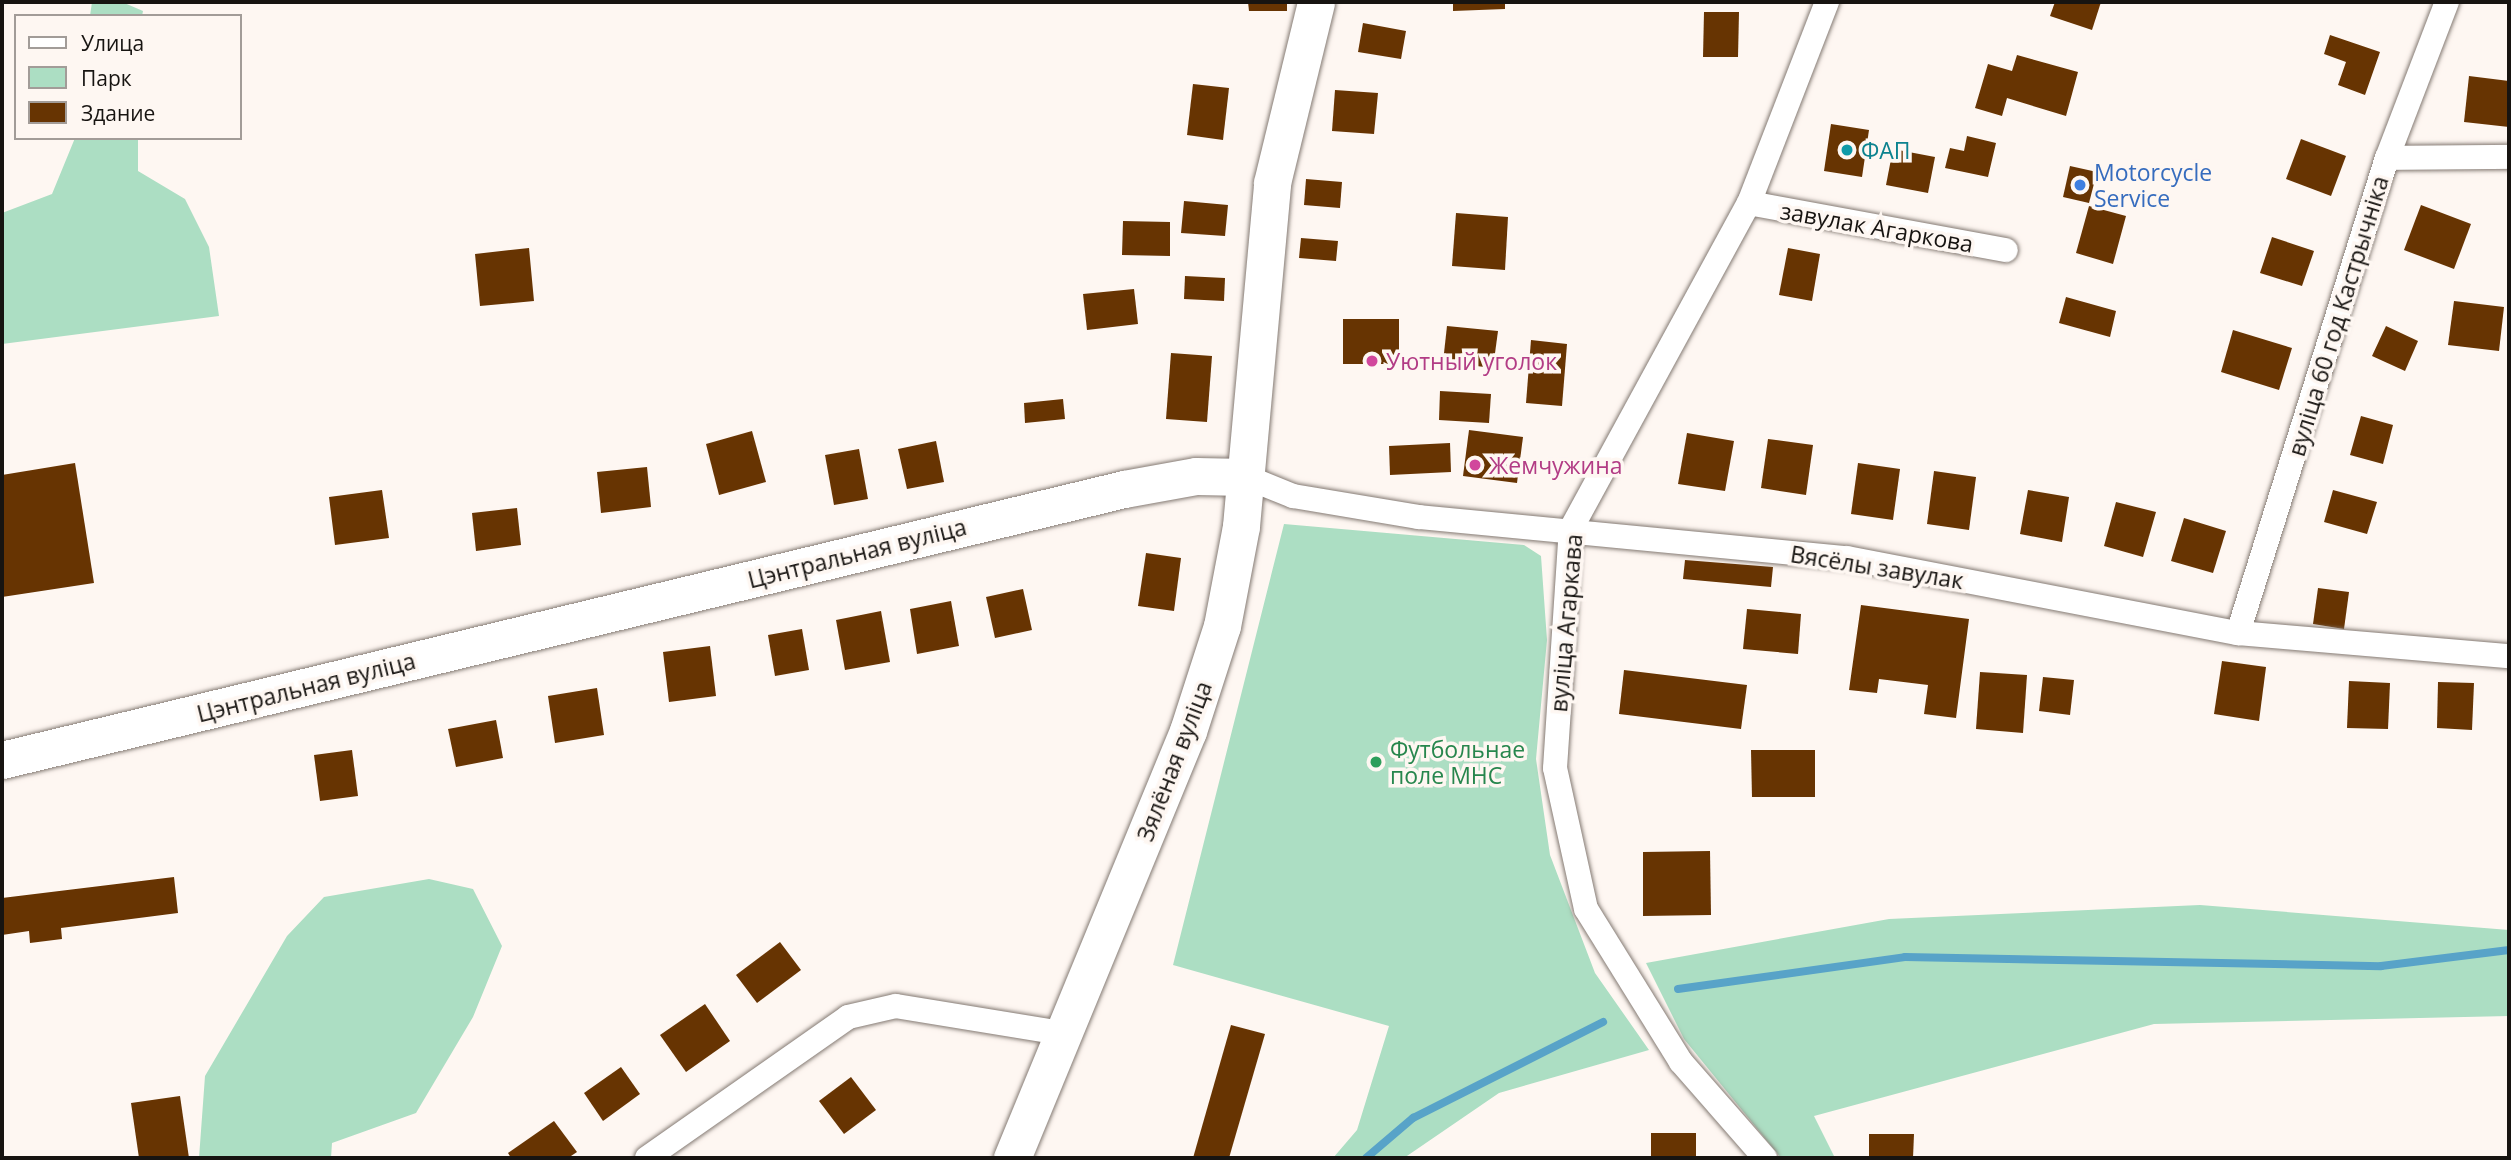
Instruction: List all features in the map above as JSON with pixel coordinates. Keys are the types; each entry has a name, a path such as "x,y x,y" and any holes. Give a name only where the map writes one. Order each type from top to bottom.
{"street":[{"path":"1246,477 1272,183 1317,2"},
{"name":"вуліца Агаркава","path":"1765,1158 1681,1062 1586,909 1555,768 1571,529 1749,203 1827,2"},
{"name":"вуліца 60 год Кастрычніка","path":"2238,634 2387,158 2446,2"},
{"path":"2387,158 2509,157"},
{"name":"завулак Агаркова","path":"1749,203 2006,250"},
{"name":"Цэнтральная вуліца","path":"2,760 1124,489 1196,476 1246,477"},
{"name":"Вясёлы завулак","path":"1246,477 1293,496 1419,517 1571,529 1847,558 2238,634 2509,656"},
{"name":"Зялёная вуліца","path":"1012,1158 1207,678 1233,576 1246,477"},
{"path":"647,1158 848,1017 896,1006 1061,1033"}],"green space":[{"path":"92,2 122,2 143,11 142,14 90,14"},
{"path":"74,140 138,140 138,171 185,199 209,247 219,316 2,344 2,213 52,194"},
{"name":"Футбольнае поле МНС","path":"1284,524 1524,545 1541,556 1547,640 1536,759 1550,855 1595,973 1649,1050 1499,1093 1404,1158 1333,1158 1357,1130 1389,1026 1173,965"},
{"path":"429,879 473,889 502,946 473,1017 416,1113 332,1143 331,1158 199,1158 205,1076 287,936 324,897"},
{"path":"2200,905 2509,930 2509,1016 2154,1024 1814,1116 1835,1158 1781,1158 1684,1039 1646,963 1889,919"}],"building":[{"path":"1248,2 1287,2 1287,11 1249,11"},
{"path":"1453,2 1505,2 1505,9 1453,11"},
{"path":"2055,2 2101,2 2092,30 2050,16"},
{"path":"1704,12 1739,12 1738,57 1703,57"},
{"path":"1363,23 1406,31 1401,59 1358,52"},
{"path":"2330,35 2380,52 2365,95 2338,85 2346,62 2324,54"},
{"path":"2017,55 2078,72 2066,116 2007,98 2002,116 1975,108 1988,64 2012,71"},
{"path":"2469,76 2509,81 2509,127 2464,122"},
{"path":"1193,84 1229,88 1223,140 1187,135"},
{"path":"1335,90 1378,93 1374,134 1332,131"},
{"name":"ФАП","path":"1831,124 1869,130 1862,177 1824,171"},
{"path":"1967,136 1996,143 1988,177 1945,168 1950,148 1964,151"},
{"path":"2301,139 2346,156 2331,196 2286,179"},
{"path":"1893,149 1935,157 1928,193 1886,185"},
{"name":"Motorcycle Service","path":"2070,166 2097,172 2089,203 2063,197"},
{"path":"1306,179 1342,182 1340,208 1304,205"},
{"path":"1184,201 1228,205 1225,236 1181,233"},
{"path":"2421,205 2471,224 2454,269 2404,250"},
{"path":"2089,206 2126,216 2113,264 2076,253"},
{"path":"1456,213 1508,217 1505,270 1452,266"},
{"path":"1123,221 1170,222 1170,256 1122,255"},
{"path":"2272,237 2314,251 2302,286 2260,273"},
{"path":"1301,238 1338,241 1336,261 1299,258"},
{"path":"529,248 534,301 480,306 475,254"},
{"path":"1788,248 1820,254 1812,301 1779,295"},
{"path":"1185,276 1225,278 1224,301 1184,299"},
{"path":"1134,289 1138,324 1087,330 1083,294"},
{"path":"2066,297 2116,311 2110,337 2059,323"},
{"path":"2454,301 2504,307 2499,351 2448,345"},
{"path":"1343,319 1399,319 1399,364 1343,364"},
{"path":"1447,326 1498,331 1493,368 1443,362"},
{"path":"2386,326 2418,341 2405,371 2372,356"},
{"path":"2233,330 2292,348 2279,390 2221,372"},
{"path":"1531,340 1567,344 1562,406 1526,403"},
{"path":"1171,353 1212,356 1207,422 1166,419"},
{"path":"1440,391 1491,394 1489,423 1439,420"},
{"path":"1063,399 1065,419 1025,423 1024,403"},
{"path":"2361,416 2393,425 2383,464 2350,455"},
{"path":"1469,430 1523,437 1517,483 1463,476"},
{"path":"752,431 766,482 719,495 706,444"},
{"path":"1687,433 1734,441 1725,491 1678,484"},
{"path":"1768,439 1813,445 1806,495 1761,488"},
{"path":"936,441 944,482 907,489 898,449"},
{"path":"1450,443 1451,472 1390,475 1389,446"},
{"path":"859,449 868,499 834,505 825,455"},
{"path":"75,463 94,583 2,597 2,475"},
{"path":"1858,463 1900,469 1893,520 1851,514"},
{"path":"647,467 651,507 601,513 597,472"},
{"path":"1934,471 1976,477 1969,530 1927,524"},
{"path":"382,490 389,538 335,545 329,497"},
{"path":"2028,490 2069,497 2062,542 2020,534"},
{"path":"2333,490 2377,502 2367,534 2324,522"},
{"path":"2116,502 2156,512 2143,557 2104,546"},
{"path":"517,508 521,545 476,551 472,513"},
{"path":"2184,518 2226,531 2213,573 2171,561"},
{"path":"1146,553 1181,558 1174,611 1138,606"},
{"path":"1685,560 1773,567 1771,587 1683,579"},
{"path":"2318,588 2349,592 2344,629 2313,624"},
{"path":"1023,589 1032,630 995,638 986,597"},
{"path":"951,601 959,646 917,654 910,609"},
{"path":"1861,605 1969,619 1956,718 1924,714 1928,685 1879,679 1877,693 1849,690"},
{"path":"1747,609 1801,614 1798,654 1743,649"},
{"path":"881,611 890,662 845,670 836,620"},
{"path":"802,629 809,670 775,676 768,635"},
{"path":"710,646 716,696 669,702 663,652"},
{"path":"2222,661 2266,667 2259,721 2214,714"},
{"path":"1624,670 1747,685 1741,729 1619,714"},
{"path":"1980,672 2027,675 2023,733 1976,729"},
{"path":"2043,677 2074,680 2070,715 2039,711"},
{"path":"2349,681 2390,683 2388,729 2347,728"},
{"path":"2438,682 2474,683 2472,730 2437,728"},
{"path":"597,688 604,735 555,743 548,696"},
{"path":"496,720 503,758 456,767 448,729"},
{"path":"352,750 358,796 320,801 314,755"},
{"path":"1751,750 1815,750 1815,797 1752,797"},
{"path":"1710,851 1711,915 1643,916 1643,852"},
{"path":"174,877 178,913 61,928 62,939 30,943 29,931 2,935 2,898"},
{"path":"780,942 801,970 757,1003 736,975"},
{"path":"705,1004 730,1041 686,1072 660,1035"},
{"path":"1231,1025 1265,1034 1229,1158 1193,1158"},
{"path":"621,1067 640,1094 603,1121 584,1093"},
{"path":"851,1077 876,1110 844,1134 819,1101"},
{"path":"180,1096 189,1158 139,1158 131,1103"},
{"path":"554,1121 577,1152 568,1158 511,1158 508,1153"},
{"path":"1651,1133 1696,1133 1696,1158 1651,1158"},
{"path":"1869,1134 1914,1134 1913,1158 1869,1158"}],"waterway":[{"path":"1678,989 1905,957 2381,966 2509,950"},
{"path":"1366,1158 1413,1118 1603,1022"}],"place":[{"name":"ФАП","path":"1847,150"},
{"name":"Motorcycle Service","path":"2080,185"},
{"name":"Уютный уголок","path":"1372,361"},
{"name":"Жемчужина","path":"1475,465"},
{"name":"Футбольнае поле МНС","path":"1376,762"}]}
